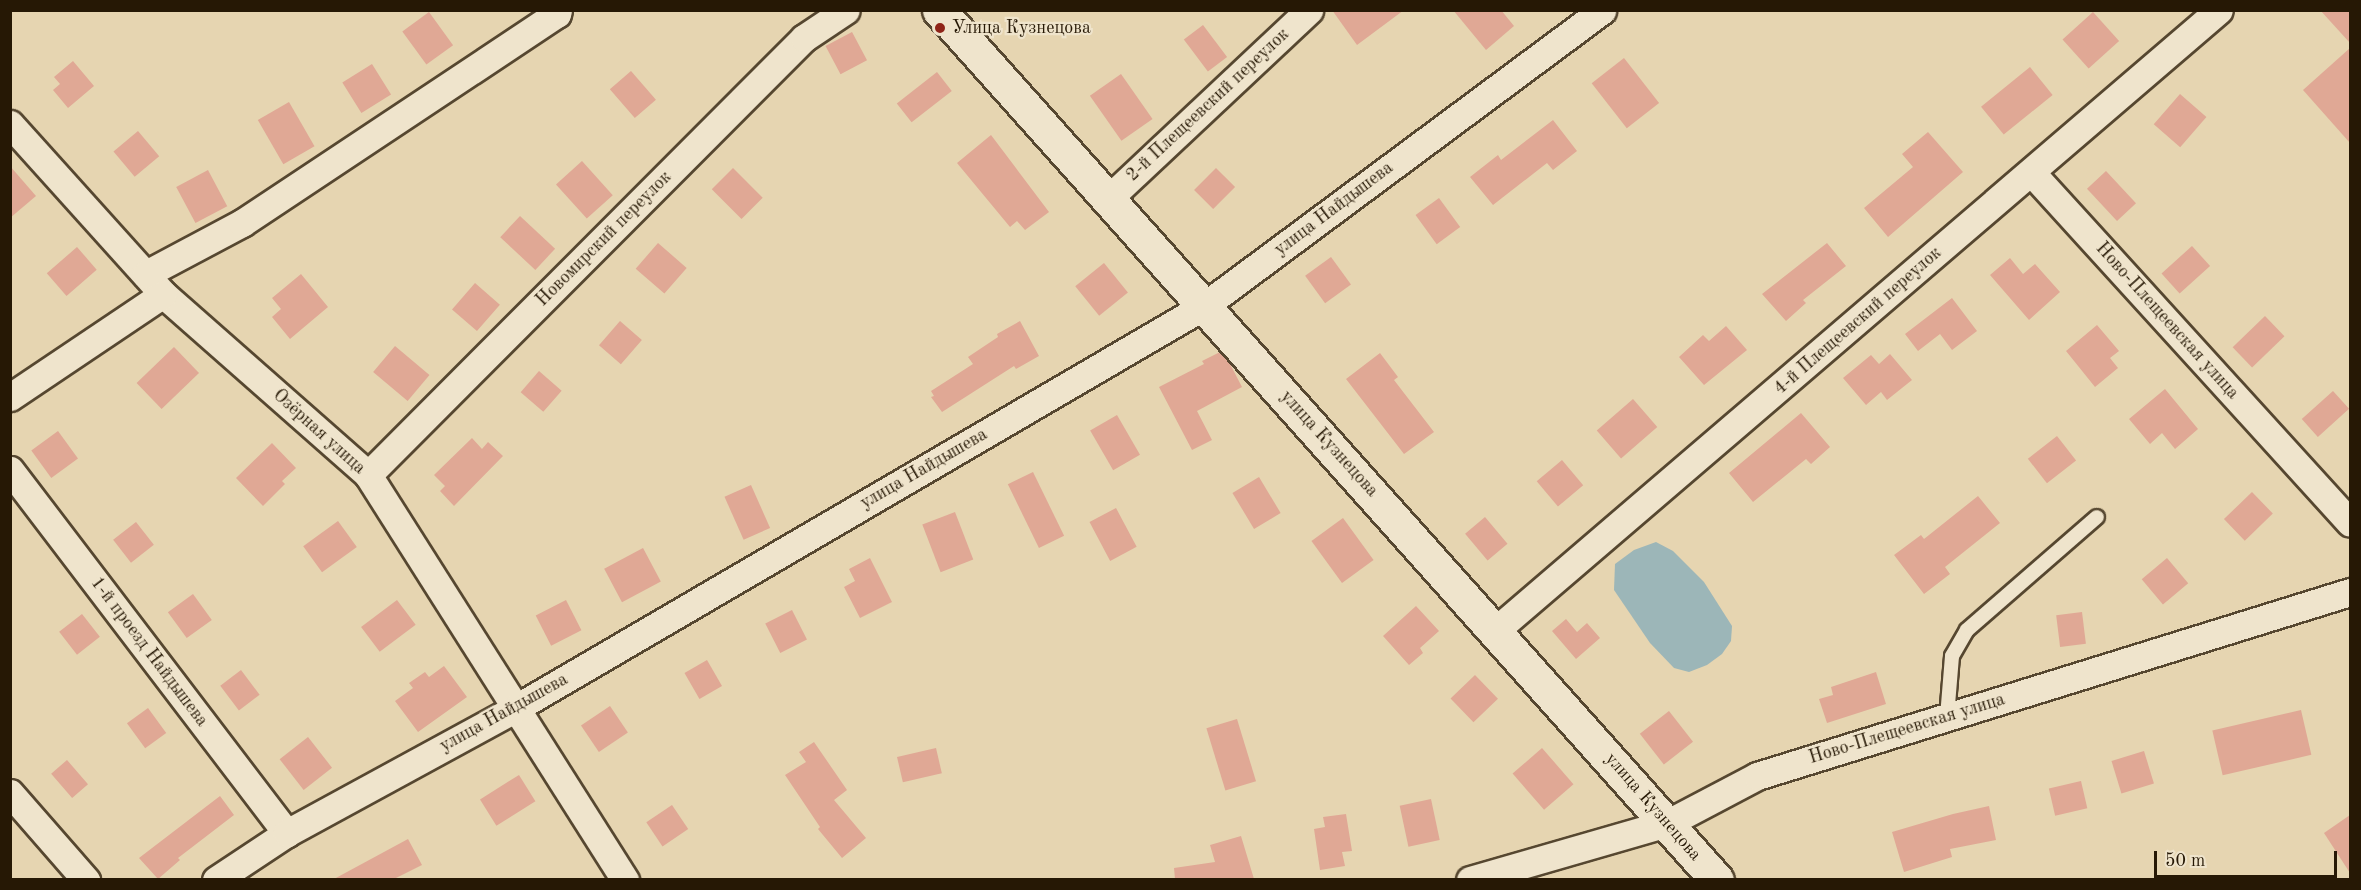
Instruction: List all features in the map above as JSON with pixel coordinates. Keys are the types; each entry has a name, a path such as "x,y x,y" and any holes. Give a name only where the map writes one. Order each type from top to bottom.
{"street":[{"path":"10,397 154,284 557,14 558,10"},
{"name":"Новомирский переулок","path":"368,475 804,38 846,10"},
{"name":"улица Кузнецова","path":"939,10 1496,630 1716,879"},
{"name":"2-й Плещеевский переулок","path":"1108,199 1309,10"},
{"name":"улица Найдышева","path":"216,879 287,833 516,708 1204,306 1602,10"},
{"name":"4-й Плещеевский переулок","path":"1496,630 2219,10"},
{"name":"Озёрная улица","path":"10,124 154,284 368,475 625,879"},
{"name":"Ново-Плещеевская улица","path":"2031,172 2350,523"},
{"name":"1-й проезд Найдышева","path":"10,470 287,833"},
{"name":"Ново-Плещеевская улица","path":"1470,879 1668,823 1757,776 2350,592"},
{"path":"10,793 86,879"}],"lane":[{"path":"1947,717 1952,656 1967,630 2097,517"}],"water":[{"path":"1656,542 1673,551 1704,582 1732,626 1731,641 1722,654 1707,665 1689,672 1674,668 1650,643 1614,590 1615,564 1634,550"}],"building":[{"path":"1332,10 1404,10 1357,45"},
{"path":"1453,10 1501,10 1514,26 1486,50"},
{"path":"2320,10 2350,10 2350,43"},
{"path":"429,12 453,45 426,65 402,31"},
{"path":"2093,12 2119,41 2089,68 2063,39"},
{"path":"1203,25 1227,57 1208,71 1184,39"},
{"path":"852,32 867,60 841,74 826,46"},
{"path":"2350,48 2350,143 2303,90"},
{"path":"1624,58 1659,103 1627,128 1592,83"},
{"path":"73,61 94,86 68,108 53,90 60,84 54,77"},
{"path":"372,64 391,95 361,113 342,83"},
{"path":"2030,67 2053,95 2004,135 1981,107"},
{"path":"631,71 656,100 635,118 610,89"},
{"path":"937,72 952,91 912,122 897,103"},
{"path":"1121,74 1153,119 1121,141 1090,96"},
{"path":"2180,94 2206,117 2180,147 2154,124"},
{"path":"289,102 314,146 283,164 258,120"},
{"path":"1553,120 1577,151 1553,170 1547,163 1493,205 1470,177 1498,155 1501,160"},
{"path":"138,131 159,156 135,177 113,152"},
{"path":"1928,132 1963,172 1888,237 1864,208 1913,167 1902,154"},
{"path":"991,135 1049,212 1025,230 1017,221 1010,227 957,163"},
{"path":"582,161 613,195 587,219 556,184"},
{"path":"10,166 36,196 10,218"},
{"path":"733,168 763,198 741,219 712,189"},
{"path":"1216,168 1235,187 1213,209 1194,190"},
{"path":"208,170 227,206 195,223 176,187"},
{"path":"2106,171 2136,203 2117,221 2087,189"},
{"path":"1439,198 1460,227 1437,244 1416,215"},
{"path":"520,216 555,249 535,270 500,237"},
{"path":"658,243 687,268 664,294 636,269"},
{"path":"1827,243 1846,266 1803,300 1806,303 1786,321 1762,294"},
{"path":"2192,246 2210,266 2180,293 2162,273"},
{"path":"77,247 97,270 66,296 47,273"},
{"path":"1331,257 1351,285 1325,303 1305,276"},
{"path":"2010,258 2023,274 2035,264 2060,292 2029,320 1990,275"},
{"path":"1104,263 1128,293 1099,316 1075,286"},
{"path":"301,274 328,307 290,339 272,317 281,309 272,298"},
{"path":"475,283 500,305 477,331 452,309"},
{"path":"1952,298 1977,331 1952,350 1940,334 1918,351 1905,334"},
{"path":"2265,316 2284,336 2252,367 2233,347"},
{"path":"620,321 642,340 621,364 599,345"},
{"path":"1020,321 1039,356 1016,369 1014,366 942,412 931,397 934,396 931,391 973,364 968,357 998,337 997,334"},
{"path":"2097,325 2119,351 2110,358 2118,368 2095,387 2066,351"},
{"path":"1726,326 1747,350 1704,385 1679,357 1703,335 1709,341"},
{"path":"395,346 429,375 408,401 373,372"},
{"path":"174,347 199,373 162,409 137,383"},
{"path":"1220,352 1229,362 1242,387 1197,411 1212,440 1192,450 1159,387 1204,364 1202,361"},
{"path":"1380,353 1398,377 1394,380 1434,432 1404,454 1346,379"},
{"path":"1890,354 1912,380 1887,400 1881,392 1866,405 1843,378 1871,355 1879,364"},
{"path":"539,371 562,391 543,412 521,392"},
{"path":"2165,389 2198,429 2175,449 2162,433 2150,444 2129,419"},
{"path":"2333,391 2349,409 2318,437 2302,419"},
{"path":"1633,399 1657,427 1621,458 1597,430"},
{"path":"1801,413 1830,447 1811,464 1806,459 1753,502 1729,473"},
{"path":"1117,415 1140,455 1113,470 1090,430"},
{"path":"58,431 78,459 51,478 31,450"},
{"path":"2057,436 2076,460 2047,483 2028,459"},
{"path":"472,438 482,449 488,442 503,456 454,506 440,491 445,486 434,475"},
{"path":"272,443 296,468 282,481 285,484 263,506 236,478"},
{"path":"1562,460 1583,485 1558,506 1537,481"},
{"path":"1033,472 1064,536 1039,548 1008,484"},
{"path":"1259,477 1281,513 1254,529 1232,493"},
{"path":"751,485 770,528 744,540 725,497"},
{"path":"2252,492 2273,514 2245,541 2224,519"},
{"path":"1978,496 2000,523 1945,567 1950,574 1924,594 1894,555 1921,535 1924,539"},
{"path":"1116,508 1137,547 1110,561 1090,522"},
{"path":"955,512 973,560 941,572 922,525"},
{"path":"1485,517 1507,544 1488,561 1465,534"},
{"path":"1343,518 1374,560 1342,583 1311,541"},
{"path":"338,521 357,547 322,572 303,546"},
{"path":"136,522 154,545 131,563 113,540"},
{"path":"643,548 661,582 622,602 604,569"},
{"path":"870,558 892,602 860,618 844,587 855,581 849,569"},
{"path":"2167,558 2188,583 2163,604 2142,579"},
{"path":"193,594 212,620 187,638 168,612"},
{"path":"397,600 416,625 380,652 361,627"},
{"path":"566,600 581,630 551,646 536,615"},
{"path":"1416,606 1439,631 1420,648 1423,653 1409,665 1383,636"},
{"path":"792,610 807,639 780,653 765,624"},
{"path":"2082,612 2086,644 2060,647 2056,615"},
{"path":"82,614 100,637 77,655 59,632"},
{"path":"1566,619 1577,632 1587,623 1600,638 1576,659 1552,631"},
{"path":"707,660 722,686 699,699 684,673"},
{"path":"444,666 467,697 418,732 395,701 413,688 409,683 425,672 429,677"},
{"path":"241,670 260,695 239,710 220,686"},
{"path":"1876,672 1886,704 1827,723 1819,699 1833,695 1831,687"},
{"path":"1475,675 1498,699 1473,722 1451,699"},
{"path":"610,706 628,733 599,752 581,726"},
{"path":"148,708 166,733 145,748 127,723"},
{"path":"2301,710 2311,755 2223,775 2212,730"},
{"path":"1669,711 1693,742 1664,765 1640,734"},
{"path":"1237,719 1256,781 1225,791 1206,728"},
{"path":"308,737 332,768 304,790 280,759"},
{"path":"814,742 847,790 834,800 866,838 842,858 818,829 820,827 785,775 806,762 799,752"},
{"path":"936,748 942,773 903,782 897,757"},
{"path":"1542,748 1573,784 1544,810 1513,774"},
{"path":"2144,751 2154,784 2121,793 2111,761"},
{"path":"67,760 88,784 72,798 51,774"},
{"path":"519,775 535,801 496,826 480,799"},
{"path":"2081,781 2087,808 2055,816 2049,788"},
{"path":"220,796 234,815 178,858 180,860 158,879 139,858"},
{"path":"1431,799 1440,840 1408,847 1400,806"},
{"path":"672,805 688,829 663,846 646,822"},
{"path":"1989,806 1996,840 1950,849 1952,857 1904,872 1892,832"},
{"path":"1346,814 1352,851 1342,852 1345,866 1320,870 1314,829 1325,827 1323,817"},
{"path":"2350,815 2350,873 2324,833"},
{"path":"1241,836 1254,879 1175,879 1174,868 1215,862 1210,845"},
{"path":"408,839 422,865 394,879 334,879"}],"place":[{"name":"Улица Кузнецова","path":"940,28"}]}
